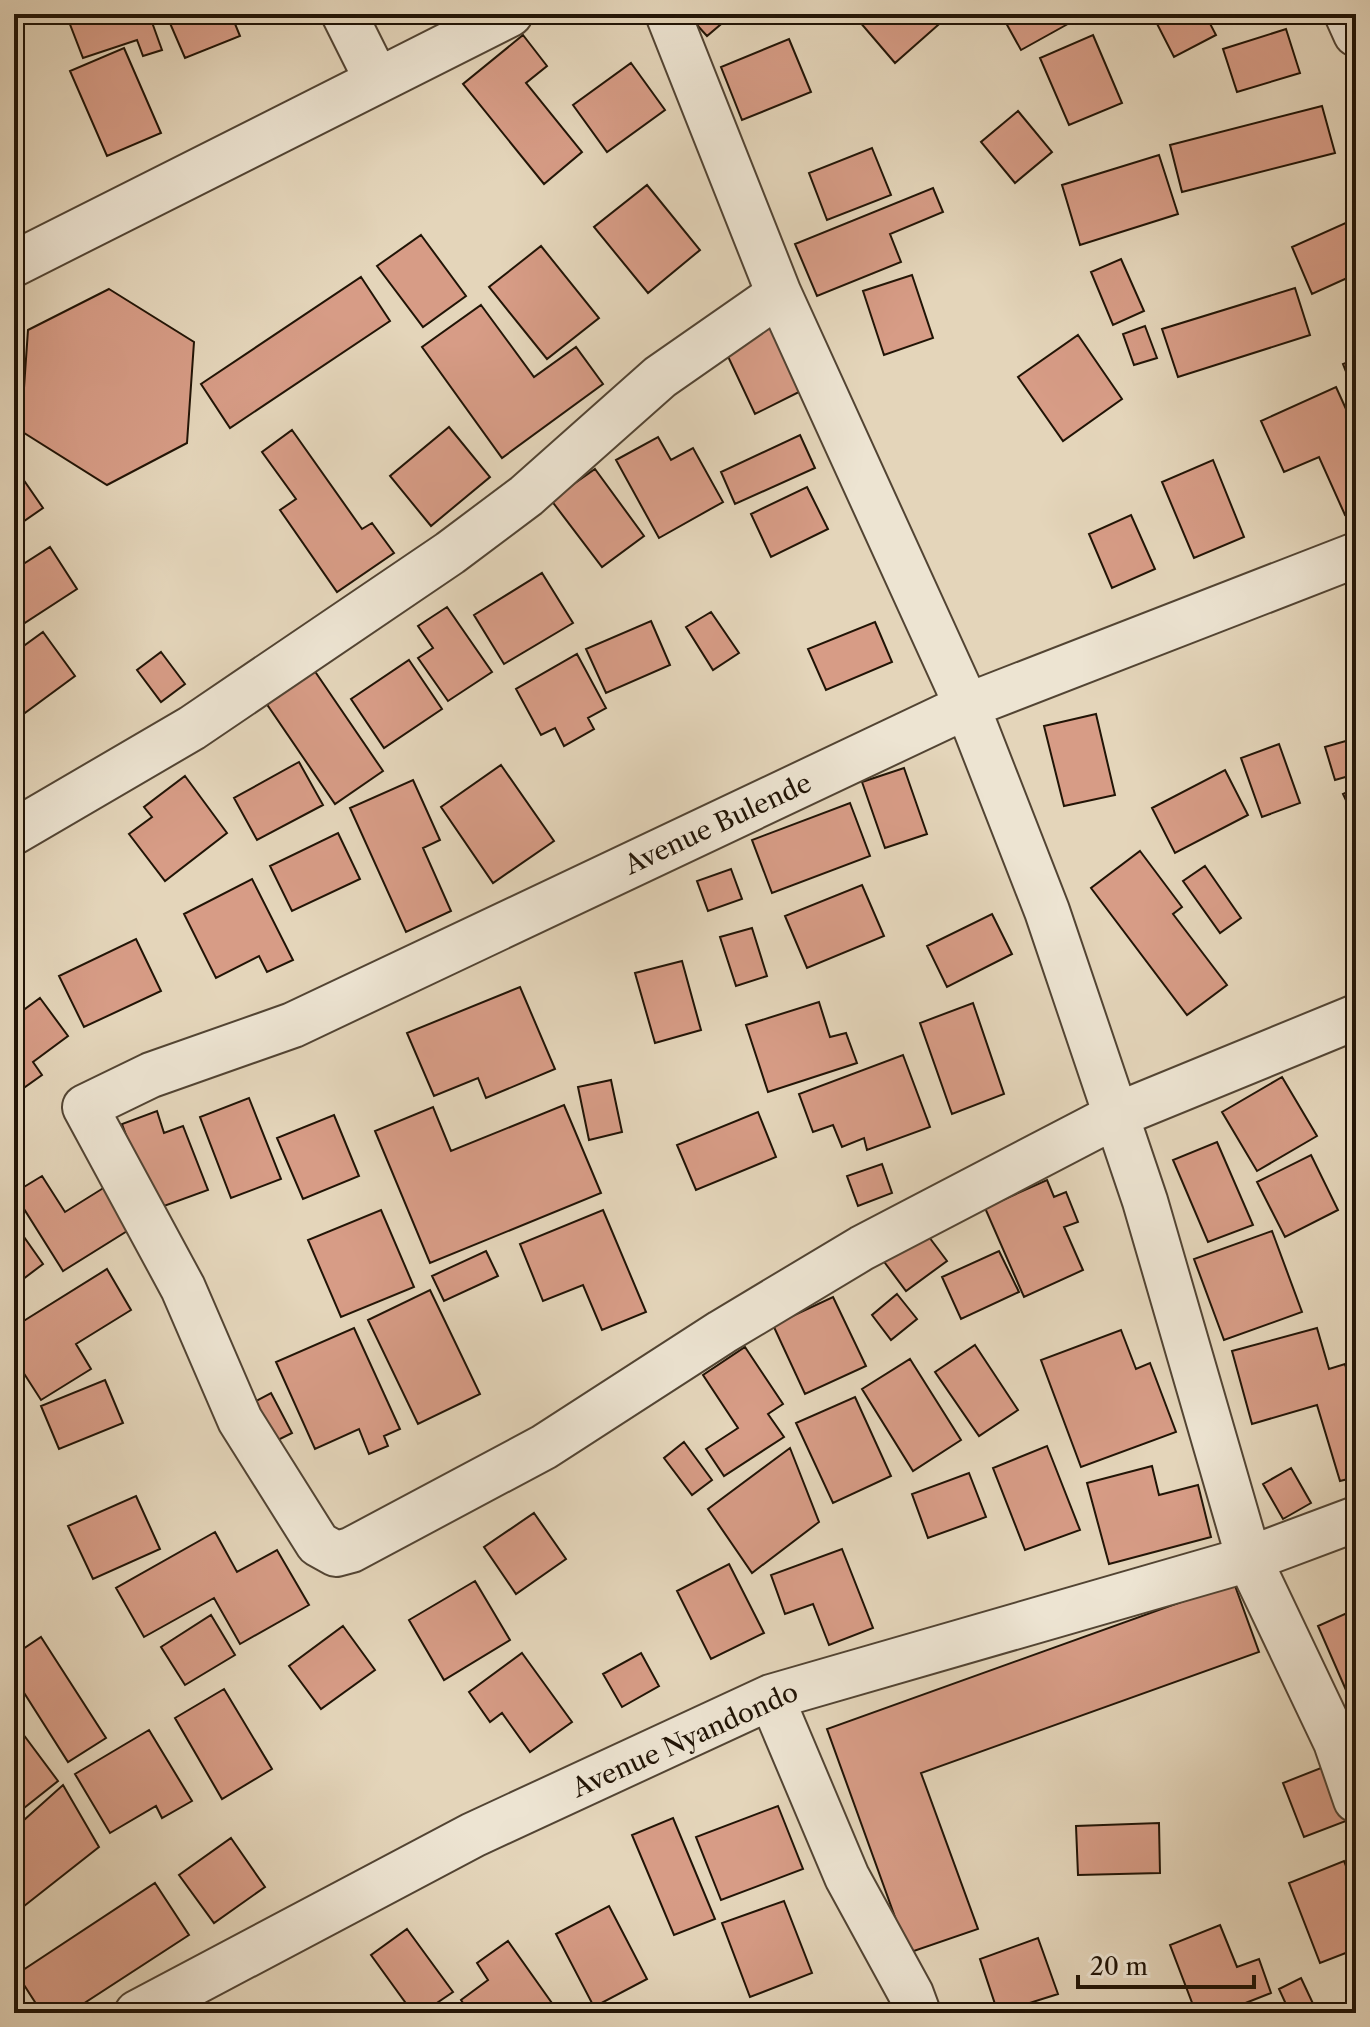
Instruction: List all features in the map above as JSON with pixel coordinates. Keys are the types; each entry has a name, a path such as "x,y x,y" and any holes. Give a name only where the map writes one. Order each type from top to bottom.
{"street":[{"path":"344,14 377,80"},
{"path":"14,264 510,14"},
{"path":"668,14 779,294 967,706 1047,911 1145,1201 1249,1559 1336,1742 1356,1800"},
{"path":"14,832 192,728 450,553 526,496 660,377 779,294"},
{"name":"Avenue Bulende","path":"1117,1115 862,1248 722,1332 544,1447 351,1550 336,1554 318,1544 240,1420 183,1288 85,1107 151,1075 293,1025 967,706 1356,555"},
{"path":"1117,1115 1356,1017"},
{"name":"Avenue Nyandondo","path":"137,2013 473,1835 771,1697 1249,1559 1356,1519"},
{"path":"771,1697 847,1877 911,1994 918,2013"}],"building":[{"path":"66,14 149,14 162,50 143,56 137,40 83,58"},
{"path":"166,14 231,14 240,36 185,58"},
{"path":"687,14 733,14 707,36"},
{"path":"853,14 942,14 946,18 895,63"},
{"path":"1001,14 1084,14 1084,15 1021,50"},
{"path":"1152,14 1205,14 1216,35 1174,57"},
{"path":"1286,29 1300,73 1237,92 1223,49"},
{"path":"523,35 547,66 526,83 582,152 544,184 463,84"},
{"path":"1093,35 1122,103 1069,125 1040,58"},
{"path":"789,39 811,92 742,120 721,67"},
{"path":"124,48 161,133 107,156 70,71"},
{"path":"631,63 665,110 607,152 573,105"},
{"path":"1322,106 1335,153 1182,192 1170,145"},
{"path":"1018,111 1052,152 1015,183 981,142"},
{"path":"872,148 891,195 827,220 809,173"},
{"path":"1159,155 1178,214 1080,245 1062,185"},
{"path":"647,185 700,250 648,293 594,227"},
{"path":"933,188 943,212 890,234 901,262 817,296 795,244"},
{"path":"1350,221 1356,235 1356,274 1312,294 1292,247"},
{"path":"421,235 466,296 423,327 377,266"},
{"path":"541,246 599,318 547,359 489,287"},
{"path":"1121,259 1144,311 1113,325 1091,272"},
{"path":"912,275 933,338 884,355 863,291"},
{"path":"361,277 390,321 230,428 201,384"},
{"path":"1295,288 1310,335 1178,377 1162,329"},
{"path":"109,289 194,342 187,443 107,485 21,431 28,330"},
{"path":"481,305 534,377 576,347 603,384 502,458 422,347"},
{"path":"770,326 801,391 755,414 724,348"},
{"path":"1145,326 1157,358 1134,365 1123,334"},
{"path":"1078,335 1122,399 1063,441 1018,377"},
{"path":"1356,359 1356,397 1343,364"},
{"path":"1336,387 1356,431 1356,511 1345,515 1319,457 1284,472 1261,421"},
{"path":"449,427 490,477 431,526 390,476"},
{"path":"292,430 362,529 372,523 394,553 337,592 280,510 296,499 262,452"},
{"path":"800,435 815,468 735,504 721,472"},
{"path":"658,437 671,460 693,448 723,502 659,538 616,460"},
{"path":"1213,460 1244,537 1194,558 1162,482"},
{"path":"14,466 43,508 14,528"},
{"path":"595,469 644,536 602,567 551,500"},
{"path":"807,487 828,529 771,557 751,514"},
{"path":"1131,515 1155,569 1112,588 1089,534"},
{"path":"50,547 77,589 20,626 14,616 14,570"},
{"path":"542,573 573,623 504,664 474,615"},
{"path":"447,607 492,672 448,701 418,658 433,648 418,626"},
{"path":"711,612 739,653 713,670 686,627"},
{"path":"651,621 670,665 606,693 586,649"},
{"path":"875,622 892,662 826,690 808,649"},
{"path":"43,632 75,676 14,721 14,653"},
{"path":"161,652 185,684 161,702 137,670"},
{"path":"577,654 606,708 588,718 594,729 564,746 555,728 541,735 516,689"},
{"path":"409,660 442,709 384,748 351,699"},
{"path":"314,670 383,771 335,804 266,703"},
{"path":"1096,714 1115,795 1064,806 1044,726"},
{"path":"1356,738 1356,774 1335,780 1325,747"},
{"path":"1279,744 1300,803 1262,817 1241,758"},
{"path":"299,762 323,805 257,840 234,798"},
{"path":"501,765 554,841 493,883 441,807"},
{"path":"904,768 927,834 885,848 862,782"},
{"path":"1225,770 1248,815 1175,853 1152,808"},
{"path":"185,776 227,833 165,881 129,834 152,817 144,807"},
{"path":"413,780 440,840 423,848 451,911 406,932 350,808"},
{"path":"1356,788 1356,811 1352,813 1343,794"},
{"path":"850,803 870,856 772,893 752,840"},
{"path":"338,833 360,879 292,911 270,866"},
{"path":"1140,851 1182,907 1173,914 1227,985 1187,1015 1091,888"},
{"path":"1205,866 1241,918 1220,933 1183,881"},
{"path":"731,869 742,899 708,911 697,881"},
{"path":"252,879 293,960 267,972 259,956 216,978 184,914"},
{"path":"862,885 884,936 807,968 785,916"},
{"path":"992,914 1012,954 947,987 927,946"},
{"path":"752,928 767,976 736,986 720,937"},
{"path":"136,939 161,991 84,1027 59,976"},
{"path":"682,961 701,1030 655,1043 635,973"},
{"path":"520,987 555,1069 486,1098 478,1078 434,1096 407,1033"},
{"path":"40,998 68,1036 33,1062 42,1075 18,1092 14,1086 14,1017"},
{"path":"819,1002 830,1037 846,1033 857,1063 768,1092 746,1025"},
{"path":"973,1003 1004,1094 952,1114 920,1023"},
{"path":"903,1055 930,1127 867,1150 864,1138 842,1147 833,1125 813,1132 799,1094"},
{"path":"1282,1077 1317,1136 1257,1171 1222,1112"},
{"path":"611,1080 622,1132 589,1140 578,1087"},
{"path":"249,1098 281,1179 231,1198 200,1117"},
{"path":"564,1105 601,1193 430,1263 375,1131 433,1107 451,1151"},
{"path":"157,1111 164,1133 183,1126 208,1190 153,1210 122,1124"},
{"path":"758,1112 776,1157 696,1190 677,1145"},
{"path":"334,1115 359,1176 303,1199 277,1138"},
{"path":"1217,1142 1253,1225 1208,1242 1173,1160"},
{"path":"1311,1155 1338,1210 1285,1237 1257,1182"},
{"path":"882,1164 892,1193 858,1206 847,1176"},
{"path":"42,1176 65,1212 105,1187 132,1228 63,1271 14,1193"},
{"path":"1047,1180 1054,1197 1066,1192 1078,1222 1064,1227 1083,1270 1024,1297 985,1208"},
{"path":"381,1210 414,1287 341,1317 308,1240"},
{"path":"603,1210 646,1312 602,1330 583,1285 543,1301 520,1244"},
{"path":"17,1227 43,1264 14,1286 14,1229"},
{"path":"923,1229 947,1261 906,1291 882,1259"},
{"path":"1272,1231 1302,1312 1224,1340 1194,1259"},
{"path":"486,1251 498,1276 444,1301 432,1276"},
{"path":"999,1251 1019,1292 961,1319 942,1277"},
{"path":"107,1269 131,1310 76,1344 91,1369 41,1400 14,1358 14,1327"},
{"path":"430,1290 480,1394 418,1424 368,1320"},
{"path":"897,1294 917,1319 891,1340 872,1315"},
{"path":"833,1297 866,1366 805,1394 773,1325"},
{"path":"354,1328 400,1429 384,1436 388,1446 369,1454 359,1429 315,1449 276,1362"},
{"path":"1317,1328 1329,1369 1345,1364 1356,1404 1356,1477 1340,1481 1317,1405 1252,1424 1232,1351"},
{"path":"1121,1330 1136,1369 1150,1363 1176,1432 1081,1467 1041,1360"},
{"path":"975,1345 1018,1410 979,1436 935,1372"},
{"path":"745,1347 783,1404 768,1414 784,1437 724,1476 706,1449 738,1428 703,1375"},
{"path":"910,1359 961,1440 913,1471 862,1389"},
{"path":"105,1380 123,1423 59,1449 41,1406"},
{"path":"271,1393 292,1433 268,1445 247,1406"},
{"path":"855,1397 891,1476 833,1503 796,1423"},
{"path":"684,1442 712,1480 692,1495 664,1458"},
{"path":"1047,1446 1080,1530 1025,1550 993,1468"},
{"path":"790,1448 819,1522 752,1573 708,1509"},
{"path":"1152,1466 1159,1495 1198,1485 1211,1537 1109,1564 1087,1483"},
{"path":"1291,1468 1311,1503 1283,1519 1263,1484"},
{"path":"969,1473 986,1517 928,1538 912,1494"},
{"path":"136,1496 160,1549 93,1579 68,1526"},
{"path":"534,1513 566,1559 516,1594 484,1547"},
{"path":"215,1532 237,1572 277,1550 309,1605 240,1644 214,1598 144,1637 116,1588"},
{"path":"842,1549 873,1628 829,1645 813,1604 785,1614 771,1575"},
{"path":"729,1564 764,1633 711,1659 677,1591"},
{"path":"475,1581 510,1640 444,1680 409,1620"},
{"path":"1234,1583 1259,1652 921,1773 978,1929 908,1953 827,1729"},
{"path":"1356,1609 1356,1713 1318,1626"},
{"path":"211,1615 235,1655 185,1685 161,1647"},
{"path":"343,1626 375,1670 321,1709 289,1666"},
{"path":"41,1637 106,1738 68,1762 14,1677 14,1655"},
{"path":"522,1653 572,1722 530,1752 502,1713 490,1722 469,1692"},
{"path":"641,1653 659,1686 622,1707 603,1674"},
{"path":"224,1689 272,1769 222,1799 175,1718"},
{"path":"149,1730 192,1801 162,1818 156,1806 110,1833 75,1774"},
{"path":"23,1734 58,1781 14,1816 14,1740"},
{"path":"1326,1766 1346,1821 1304,1837 1283,1783"},
{"path":"63,1785 99,1847 14,1914 14,1829"},
{"path":"778,1806 803,1869 721,1900 696,1837"},
{"path":"673,1818 715,1919 674,1935 632,1835"},
{"path":"1159,1823 1160,1873 1078,1875 1076,1826"},
{"path":"231,1838 265,1887 214,1923 179,1875"},
{"path":"1344,1861 1356,1892 1356,1949 1320,1963 1289,1883"},
{"path":"155,1883 189,1935 69,2013 42,2013 17,1974"},
{"path":"784,1901 812,1973 750,1997 722,1923"},
{"path":"609,1906 647,1979 594,2007 556,1934"},
{"path":"1220,1925 1237,1967 1259,1959 1271,1993 1220,2013 1196,2013 1170,1945"},
{"path":"407,1929 453,1992 422,2013 413,2013 371,1955"},
{"path":"1038,1938 1058,1994 998,2013 980,1959"},
{"path":"508,1941 559,2013 470,2013 461,2000 488,1980 477,1963"},
{"path":"1301,1978 1316,2013 1290,2013 1279,1989"},
{"path":"1079,2004 1082,2013 1050,2013"}]}
